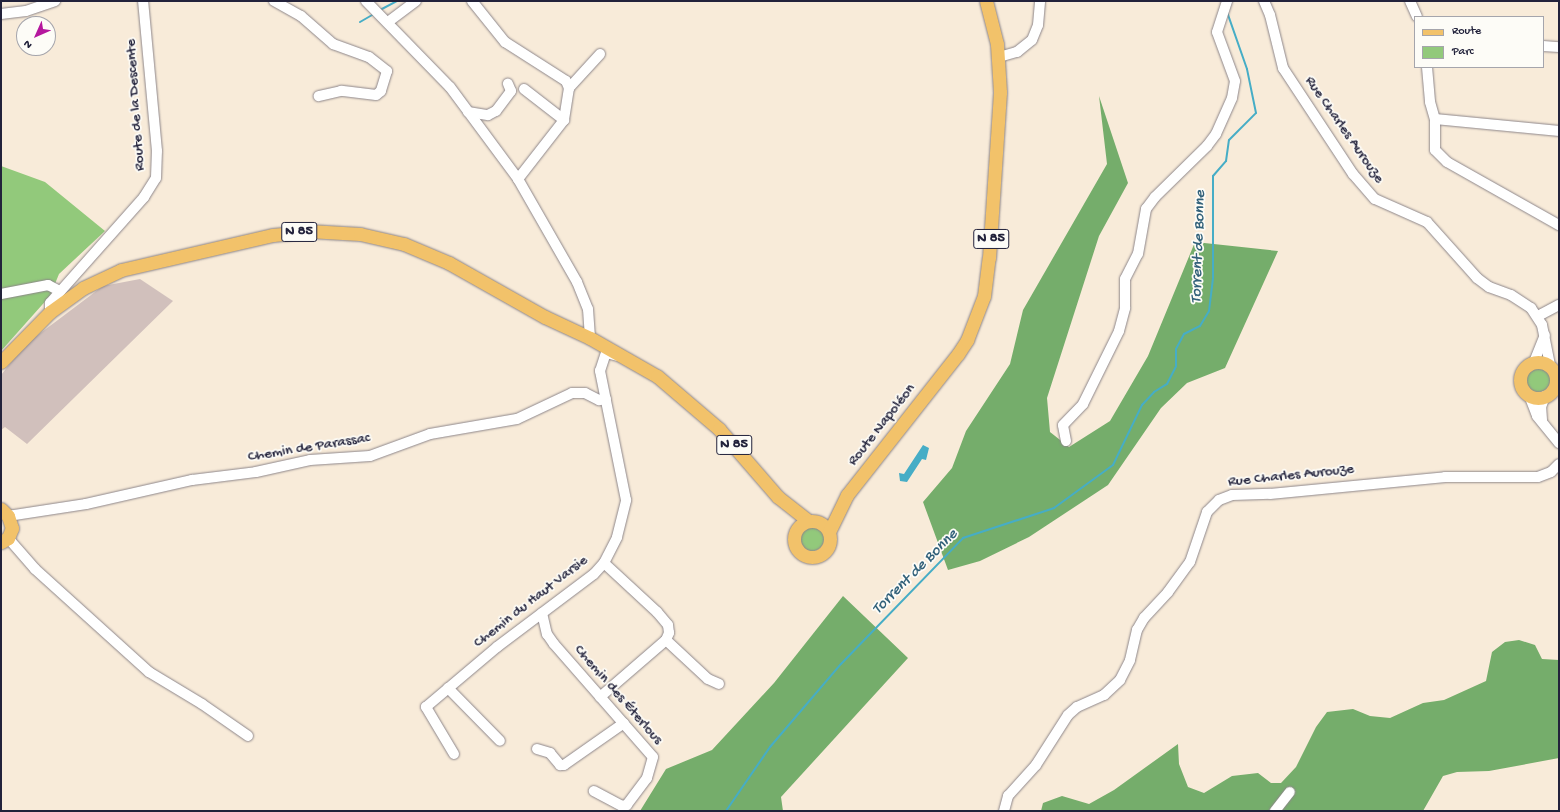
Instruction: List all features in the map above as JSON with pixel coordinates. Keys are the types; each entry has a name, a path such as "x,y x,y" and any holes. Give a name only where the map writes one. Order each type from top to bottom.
{"main road":[{"name":"N 85","path":"986,1 998,50"},
{"name":"Route Napoléon","path":"829,532 847,495 942,375 967,340 984,296 989,258 1000,84 998,50"},
{"name":"N 85","path":"1,362 50,312 83,288 121,270 249,239 292,232 332,231 384,238 428,253 545,317 590,338 639,364 685,399 727,437 778,497 796,532"},
{"name":"N 85","path":"545,317 605,355 685,399"},
{"path":"1534,362 1554,370 1556,381 1552,391 1537,398 1529,395 1521,388 1520,376 1525,367 1534,362"},
{"name":"Route Napoléon","path":"812,521 847,495"},
{"name":"N 85","path":"778,497 812,521"},
{"path":"4,540 12,528 5,513"},
{"path":"812,521 829,532 831,541 827,551 812,558 797,549 796,532 812,521"}],"street":[{"path":"1,14 26,11 55,1"},
{"name":"Route de la Descente","path":"50,312 50,303 144,197 156,178 157,151 143,1"},
{"path":"274,1 301,16 333,44 369,57 387,71 381,91 376,95 341,91 319,96"},
{"path":"366,1 436,72 518,179 577,282 588,309 590,338"},
{"path":"388,22 416,1"},
{"path":"472,1 505,42 566,81 569,88 564,120 518,179"},
{"path":"998,50 1017,52 1032,40 1038,25 1040,1"},
{"name":"Rue Charles Aurouze","path":"1264,1 1285,72 1365,190 1385,205 1427,222 1477,278 1489,287 1522,301 1538,316 1545,335 1554,370"},
{"path":"1410,1 1417,16"},
{"path":"1066,441 1063,425 1083,404 1121,326 1124,308 1124,284 1138,254 1146,209 1155,197 1207,146 1216,134 1232,98 1235,81 1217,32 1217,26 1223,16 1227,4"},
{"path":"1544,46 1559,47"},
{"path":"569,88 600,54"},
{"path":"1428,68 1430,102 1435,119 1435,150 1447,162 1559,225"},
{"path":"468,112 488,115 496,111 512,91 508,84"},
{"path":"524,89 564,120"},
{"path":"1435,119 1559,131"},
{"path":"1,294 48,285 60,291"},
{"path":"1538,316 1559,305"},
{"path":"1534,362 1545,335"},
{"path":"605,355 609,353 639,364"},
{"name":"Chemin du Haut Varsie","path":"454,754 426,707 542,613 594,574 604,563 623,522 626,500 600,371 605,355"},
{"path":"1543,426 1541,407 1552,391"},
{"name":"Chemin de Parassac","path":"5,513 86,504 192,480 256,472 310,460 370,456 430,434 517,419 572,393 585,393 599,400 606,399"},
{"path":"1529,395 1543,426 1559,443"},
{"name":"Rue Charles Aurouze","path":"1004,811 1008,796 1036,765 1068,715 1077,707 1104,695 1120,680 1130,660 1134,640 1140,624 1190,562 1207,512 1218,500 1232,495 1270,494 1430,479 1538,477 1551,472 1559,464"},
{"path":"4,540 145,669 248,736"},
{"path":"600,697 666,640 668,625 604,563"},
{"name":"Chemin des Éterlous","path":"542,613 547,634 653,757 652,766 627,805 622,806 594,791"},
{"path":"666,640 708,679 719,684"},
{"path":"448,688 500,741"},
{"path":"537,749 550,753 560,765 564,765 624,723"},
{"path":"1276,811 1290,792"}],"shaded area":[{"path":"140,279 173,301 27,444 5,427 1,430 1,375 26,344 103,286"}],"green space":[{"path":"1099,96 1128,183 1099,236 1047,398 1050,432 1069,447 1110,421 1148,356 1195,242 1278,251 1225,368 1187,383 1161,408 1108,485 1029,537 980,561 948,570 923,502 952,468 966,431 1010,364 1023,310 1107,164"},
{"path":"1,166 45,182 105,231 59,274 50,296 1,351"},
{"path":"1538,366 1547,370 1551,379 1547,388 1538,392 1529,388 1525,379 1529,370"},
{"path":"812,527 821,530 824,539 821,548 812,551 803,548 800,539 803,530"},
{"path":"843,596 908,658 781,797 783,811 640,811 666,769 712,750 774,683"},
{"path":"1519,640 1535,645 1542,659 1559,660 1559,758 1489,771 1457,772 1443,776 1423,811 1041,811 1043,803 1062,796 1089,804 1114,790 1178,744 1179,764 1188,787 1204,793 1232,776 1258,773 1271,783 1281,783 1296,767 1316,727 1327,712 1353,709 1370,716 1390,718 1423,703 1444,700 1486,681 1492,652 1505,642"}],"water":[{"path":"923,445 929,448 926,460 922,459 907,482 900,481 899,473 904,474"}],"waterway":[{"path":"380,10 397,1"},
{"name":"Torrent de Bonne","path":"726,811 770,747 841,664 963,538 1054,508 1113,465 1142,405 1154,392 1167,384 1176,366 1176,349 1184,334 1200,326 1209,311 1213,278 1213,176 1226,161 1229,140 1256,113 1247,69 1227,12"},
{"path":"360,22 374,14"}]}
